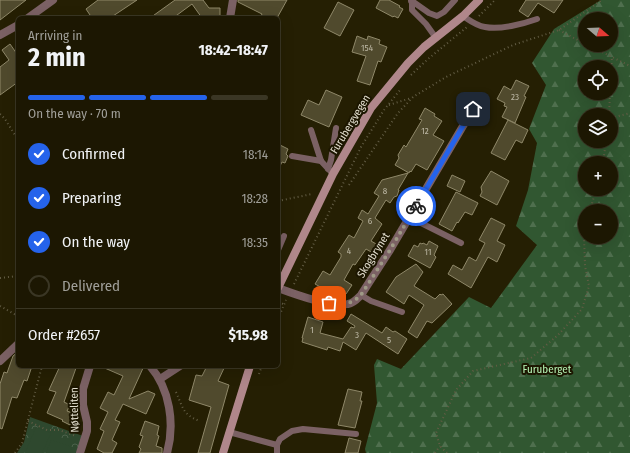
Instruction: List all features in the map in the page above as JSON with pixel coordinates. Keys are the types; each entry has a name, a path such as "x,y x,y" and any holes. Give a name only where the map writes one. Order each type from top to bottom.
{"main road":[{"name":"Furubergvegen","path":"280,284 331,172 371,108 408,63 463,16 479,0"},
{"path":"223,453 249,368"}],"street":[{"path":"31,16 53,0"},
{"path":"230,16 233,0"},
{"path":"0,35 16,26"},
{"name":"Skogbrynet","path":"280,289 339,305 348,304 355,301 361,295 409,217 473,109"},
{"path":"0,361 16,346"},
{"name":"Nøtteliten","path":"80,453 87,431 87,422 83,405 83,389 89,368"},
{"path":"152,368 160,379 170,412 170,442 167,453"},
{"path":"160,379 177,368"}],"lane":[{"path":"411,1 429,13 437,16 444,12 455,0"},
{"path":"411,1 412,10 426,24 436,38"},
{"path":"463,16 473,23 485,27 500,27 525,23 537,19"},
{"path":"331,172 331,160 336,128"},
{"path":"312,130 320,161 331,172"},
{"path":"292,156 320,161"},
{"path":"409,217 461,243"},
{"path":"280,245 284,236"},
{"path":"361,295 402,312"},
{"path":"277,453 277,445 283,436 292,431 303,428 356,434"},
{"path":"229,432 277,445"}],"path":[{"path":"410,76 428,59 473,23 495,0"},
{"path":"388,105 413,97 446,77 513,45 559,30 602,0"},
{"path":"559,30 578,40"},
{"path":"602,52 630,66"},
{"path":"280,315 302,264 361,147 388,105 401,88"},
{"path":"349,185 398,113 413,97"},
{"path":"618,116 630,113"},
{"path":"0,114 5,119 16,137"},
{"path":"280,201 312,194"},
{"path":"447,453 440,446 436,433 456,390 473,371 531,358 558,335 582,309 589,286 585,266 584,244"},
{"path":"0,278 16,276"},
{"path":"280,303 284,304"},
{"path":"0,306 16,315"},
{"path":"15,453 22,443 41,368"},
{"path":"176,391 183,409 191,417 200,420"},
{"path":"28,421 47,430 59,430 85,439"},
{"path":"435,453 440,446"}],"green space":[{"name":"Furuberget","path":"601,0 630,0 630,453 366,453 365,449 377,403 374,365 377,359 401,369 469,297 491,308 537,245 516,226 528,190 537,143 529,129 546,85 532,63 554,29 578,14 578,52 618,52 618,12 582,12"},
{"path":"30,417 83,436 77,453 17,453 24,442"},
{"path":"36,427 51,433 42,453 25,453"},
{"path":"51,440 72,447 70,453 46,453"}],"building":[{"path":"0,0 26,0 0,20"},
{"path":"98,0 137,0 113,16 91,16 86,9"},
{"path":"175,0 203,0 209,8 220,8 220,16 201,16 192,4 176,16 153,16"},
{"path":"238,0 287,0 278,16 261,16 262,14 238,2"},
{"path":"380,0 389,0 403,9 398,18 376,8"},
{"path":"526,0 563,0 554,13 538,3 528,17 519,11"},
{"path":"338,2 354,10 340,36 324,28"},
{"path":"357,36 367,40 368,36 380,40 379,44 387,47 381,62 378,61 370,85 357,81 366,56 352,52"},
{"path":"10,44 16,53 16,83 0,95 0,67 9,60 2,50"},
{"path":"516,80 529,86 515,123 502,117 507,107 504,106 505,103 497,99 504,86 511,90"},
{"path":"326,90 342,97 329,127 301,115 308,100 319,105"},
{"path":"425,108 435,114 434,116 442,121 433,135 444,141 427,170 416,164 409,173 395,165 399,158 398,155 404,145 406,147 422,120 419,119"},
{"path":"508,120 528,130 522,143 516,140 505,160 491,153"},
{"path":"280,145 288,149 286,154 288,156 285,163 282,162 280,166"},
{"path":"491,171 509,181 497,205 480,196 482,192 481,187"},
{"path":"408,173 398,190 397,196 394,197 390,203 386,200 375,218 382,224 371,241 378,245 373,253 366,249 355,265 353,264 344,280 352,285 346,294 338,290 335,295 315,284 323,271 330,275 341,257 341,254 338,252 349,235 354,238 363,221 358,218 362,210 368,214 379,196 374,193 382,180"},
{"path":"452,175 465,181 460,192 447,186"},
{"path":"456,192 478,203 472,215 465,212 452,231 439,224"},
{"path":"491,218 505,225 497,241 505,245 497,262 488,257 471,288 448,274 453,265 462,270 469,257 476,261 485,243 479,240"},
{"path":"429,241 438,246 434,255 436,257 430,268 408,256 414,245 418,247 420,243 423,243 427,245"},
{"path":"416,264 423,272 414,286 435,299 440,294 443,294 452,304 432,323 427,321 417,338 408,332 424,305 409,295 404,304 386,292 396,277"},
{"path":"351,314 382,333 386,327 407,339 398,354 366,333 356,350 343,342 340,351 328,347 327,350 302,342 308,317 323,322 320,333 343,339 351,327 354,328 355,326 347,321"},
{"path":"16,354 16,368 31,368 27,381 24,380 17,398 12,397 2,429 0,428 0,384 4,372 7,373 13,356"},
{"path":"59,368 76,368 64,402 70,405 67,411 75,414 70,425 47,413 56,392 49,390"},
{"path":"105,368 143,368 129,399 148,391 155,394 146,414 123,404 115,420 120,422 112,440 117,443 112,453 104,453 97,449 104,431 100,429 108,412 100,408 108,392 114,395 123,376"},
{"path":"206,368 224,368 218,381 229,385 210,453 198,453 211,407 189,400 196,375 202,376"},
{"path":"348,389 362,392 360,401 362,401 355,428 338,425"},
{"path":"145,421 159,426 157,435 159,436 156,446 162,448 162,453 139,453 141,449 139,447 143,436 140,435"},
{"path":"349,438 361,441 358,453 345,453"}],"way so far":[{"path":"329,303 339,305 348,304 355,301 361,295 416,206"}],"route":[{"path":"416,206 473,109"}]}
